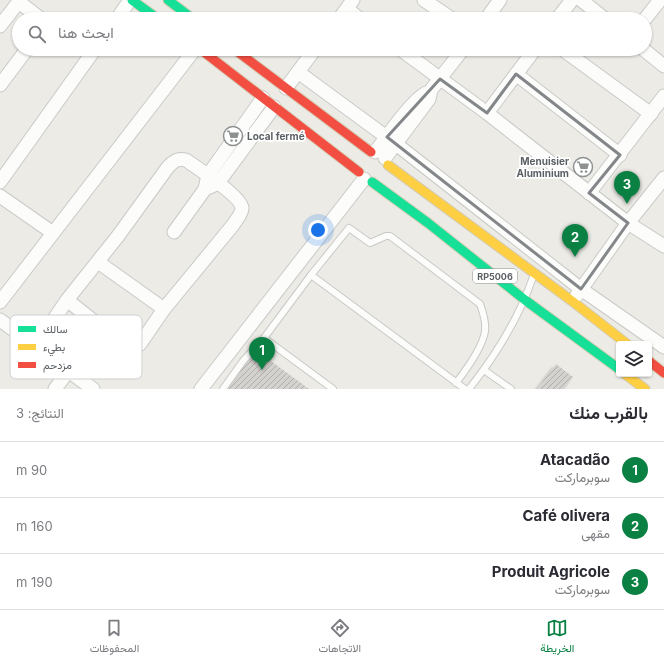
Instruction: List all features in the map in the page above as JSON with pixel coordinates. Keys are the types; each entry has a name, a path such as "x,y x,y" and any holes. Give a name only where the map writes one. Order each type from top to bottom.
{"main road":[{"path":"131,0 148,12"},
{"path":"168,0 184,12"},
{"name":"RP5006","path":"209,56 365,177 428,223 525,300 616,367"},
{"name":"RP5006","path":"243,56 572,301 623,341"},
{"path":"365,154 380,157 387,171 384,177 365,177 358,168 360,159 365,154"},
{"path":"652,363 664,373"},
{"path":"629,377 645,389"}],"street":[{"path":"122,12 131,0"},
{"path":"424,0 442,12"},
{"path":"491,12 500,0"},
{"path":"563,12 572,0"},
{"path":"581,0 596,12"},
{"path":"651,12 660,0"},
{"path":"0,26 20,1 33,12"},
{"path":"0,85 22,56"},
{"path":"0,182 86,56"},
{"path":"0,302 190,56"},
{"path":"286,88 311,56"},
{"path":"409,56 487,113 628,223 664,246"},
{"path":"380,157 421,96 431,90 458,56"},
{"path":"487,113 530,56"},
{"path":"572,56 651,114"},
{"path":"651,56 664,66"},
{"path":"298,72 391,141 581,289 664,347"},
{"path":"516,74 620,154"},
{"path":"589,193 664,96"},
{"path":"213,179 263,98"},
{"path":"174,232 213,179 274,107"},
{"path":"57,315 168,167 175,160 186,160 239,200 242,208 240,215 233,225 164,309 142,341"},
{"path":"201,389 365,177"},
{"path":"572,301 628,223 664,178"},
{"path":"0,196 53,233"},
{"path":"98,262 164,309"},
{"path":"67,300 85,315"},
{"path":"0,320 10,327"},
{"path":"54,389 62,379"},
{"path":"81,379 94,389"}],"lane":[{"path":"223,389 243,361 264,338 311,275 349,228 370,243 390,236 480,304 484,319 485,332 468,368 456,383"},
{"path":"469,389 492,360 525,300 535,274"},
{"path":"311,275 465,389"},
{"path":"264,338 333,389"},
{"path":"484,370 511,389"}],"highlighted area":[{"path":"516,74 620,155 589,193 628,223 581,289 387,137 440,79 487,113"}],"building":[{"path":"256,350 309,389 227,389"},
{"path":"556,364 573,377 564,389 537,389"}],"traffic: fast":[{"path":"132,0 148,12"},
{"path":"168,0 184,12"},
{"path":"372,182 428,223 525,300 616,367"}],"traffic: slow":[{"path":"388,165 572,301 623,341"},
{"path":"629,377 645,389"}],"traffic: jam":[{"path":"209,56 359,172"},
{"path":"243,56 371,152"},
{"path":"652,363 664,373"}],"place":[{"name":"Local fermé","path":"233,136"},
{"name":"Menuisier Aluminium","path":"583,167"},
{"name":"Produit Agricole","path":"627,204"},
{"name":"Café olivera","path":"575,257"},
{"name":"Atacadão","path":"262,370"}]}
